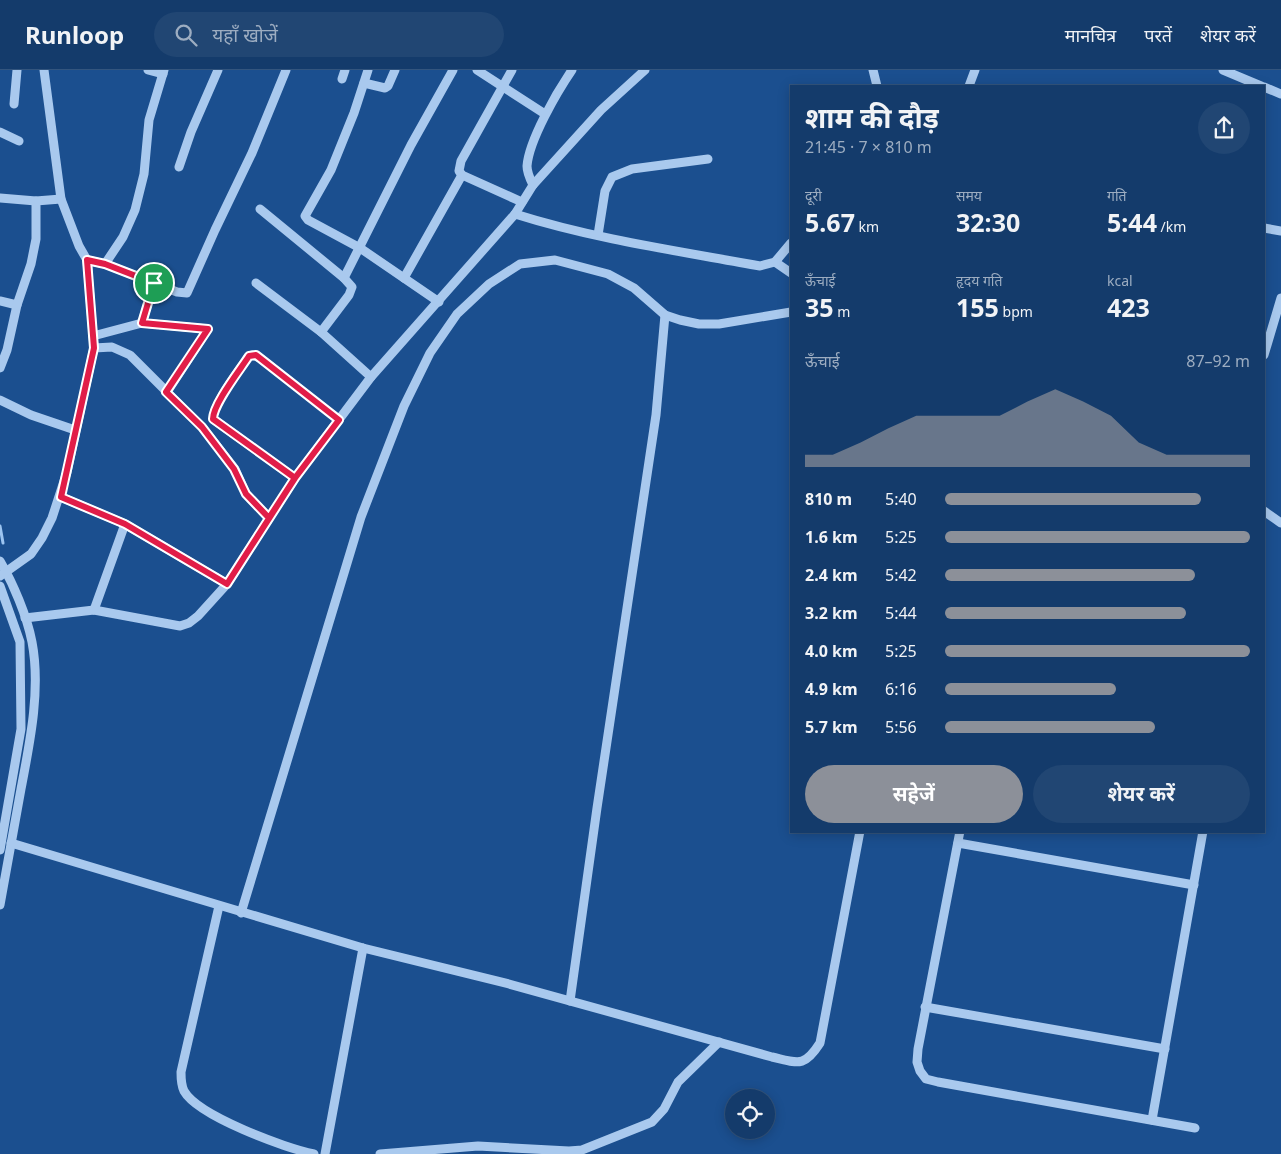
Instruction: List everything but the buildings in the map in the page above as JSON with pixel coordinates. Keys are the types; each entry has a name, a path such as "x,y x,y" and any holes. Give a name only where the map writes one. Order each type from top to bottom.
{"street":[{"path":"14,104 17,70"},
{"path":"4,574 30,554 42,538 61,497 94,348 87,260 78,246 61,199 44,70"},
{"path":"105,264 123,237 135,210 144,174 149,120 163,72 148,70"},
{"path":"178,167 218,70"},
{"path":"87,260 105,264 188,294 215,230 262,132 286,70"},
{"path":"368,70 331,170 305,216 308,220 360,248 439,302"},
{"path":"364,83 385,88 388,86 395,70"},
{"path":"344,278 411,145 453,70"},
{"path":"477,70 546,114"},
{"path":"512,70 461,161 459,171 462,175 522,202"},
{"path":"533,185 528,176 529,156 546,114 572,70"},
{"path":"25,618 94,610 180,626 189,624 227,584 295,478 371,378 515,214 533,185 601,110 645,70"},
{"path":"873,70 877,85"},
{"path":"969,85 975,70"},
{"path":"1225,70 1259,85"},
{"path":"1265,88 1281,94"},
{"path":"0,132 19,141"},
{"path":"598,235 605,191 612,177 632,169 708,159"},
{"path":"404,278 462,175"},
{"path":"0,198 36,201 61,199"},
{"path":"0,368 7,350 17,305 31,264 36,239 36,201"},
{"path":"260,209 344,278 352,287 351,292 321,332"},
{"path":"515,214 549,225 760,266 774,262 790,244"},
{"path":"1265,228 1281,231"},
{"path":"241,913 361,517 409,397 430,353 456,314 489,284 520,264 555,260 614,278 634,288 665,315 680,320 700,324 740,321 790,312"},
{"path":"774,262 790,273"},
{"path":"142,323 154,283"},
{"path":"256,283 321,332 371,378"},
{"path":"1265,352 1281,298"},
{"path":"0,301 17,305"},
{"path":"570,1001 596,808 656,415 665,315"},
{"path":"93,336 142,323 208,329 166,392"},
{"path":"94,348 112,347 130,355 202,427 234,469 246,494 269,518"},
{"path":"295,478 213,419 214,413 228,385 249,356 256,355 339,420"},
{"path":"0,400 38,417 75,430"},
{"path":"61,497 125,524 227,584"},
{"path":"1265,512 1281,523"},
{"path":"94,610 125,524"},
{"path":"0,561 4,574 25,618 33,643 33,710 0,905"},
{"path":"0,586 20,642 21,729 0,850"},
{"path":"11,843 241,913 364,948 570,1001 798,1063 811,1057 820,1043 860,833"},
{"path":"960,833 925,1007 917,1062 920,1071 926,1079 1195,1128"},
{"path":"1152,1120 1203,833"},
{"path":"958,844 1194,885"},
{"path":"218,906 183,1060 181,1082 184,1091 193,1101 222,1119 263,1137 314,1154"},
{"path":"325,1154 364,948"},
{"path":"925,1007 1165,1049"},
{"path":"380,1154 478,1146 582,1150 652,1122 664,1109 678,1082 719,1042"}],"waterway":[{"path":"0,526 3,543"}],"route":[{"path":"154,283 105,264 87,260 94,348 61,497 125,524 227,584 245,559 295,478 339,420 256,355 249,356 228,385 212,416 213,419 295,478 269,518 246,494 234,469 202,427 166,392 208,329 142,323 154,283"}]}
